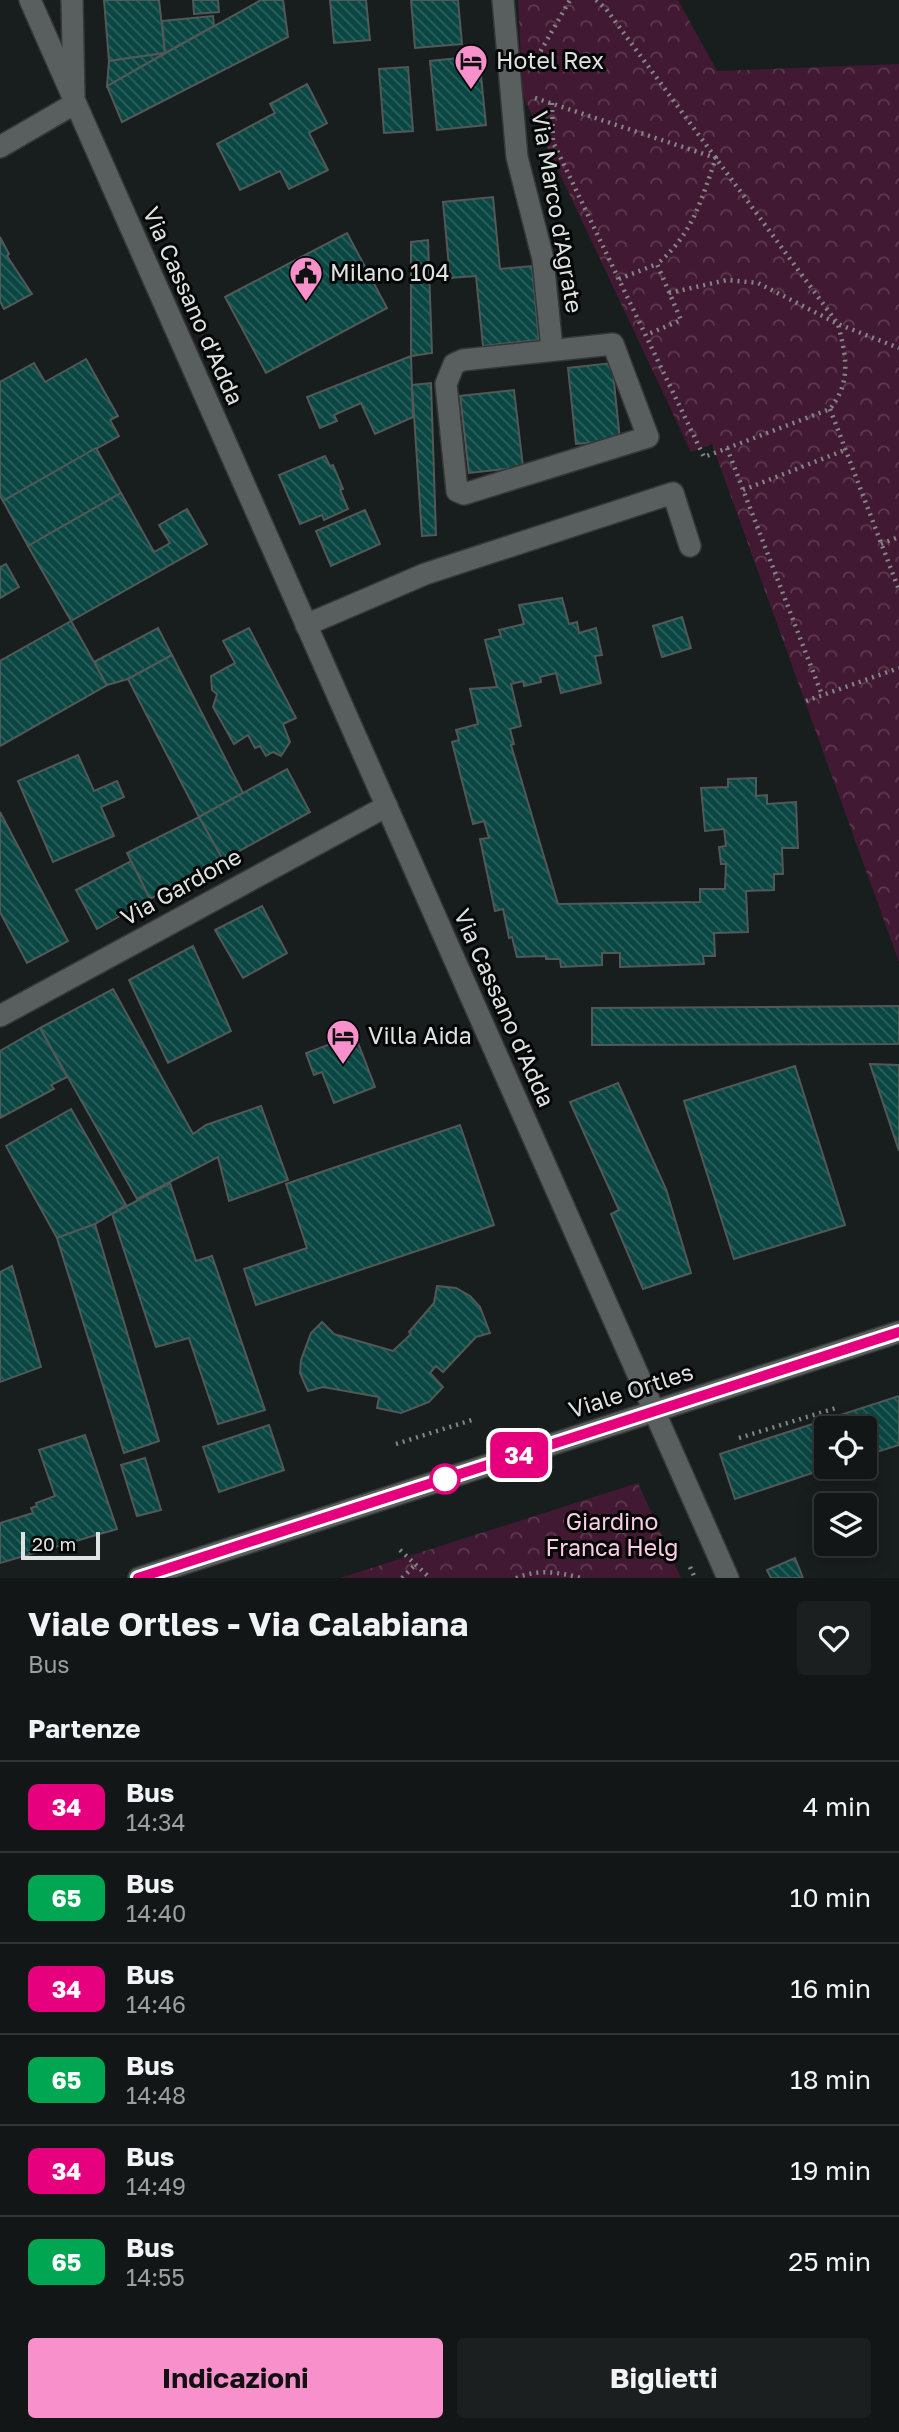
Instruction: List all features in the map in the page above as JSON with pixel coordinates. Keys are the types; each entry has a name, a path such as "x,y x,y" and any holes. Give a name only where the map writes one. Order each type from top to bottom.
{"street":[{"path":"0,147 74,104 30,0"},
{"name":"Via Cassano d'Adda","path":"72,0 74,104 727,1578"},
{"name":"Via Marco d'Agrate","path":"503,0 517,158 543,259 552,349"},
{"name":"Via Marco d'Agrate","path":"613,344 648,437 460,494 456,487 446,384 448,373 463,360 552,349 613,344"},
{"path":"306,625 425,574 673,494 690,546"},
{"name":"Via Gardone","path":"0,1016 387,806"},
{"name":"Viale Ortles","path":"139,1578 899,1332"}],"path":[{"path":"533,74 540,52 570,0"},
{"path":"552,103 553,142 704,457 830,409 839,397 846,375 847,359 838,324 606,9 596,0"},
{"path":"512,97 526,95 716,158"},
{"path":"619,279 657,264 678,247 694,219 716,158"},
{"path":"646,335 681,320 657,264"},
{"path":"669,293 727,280 758,283 838,324 899,348"},
{"path":"830,409 899,590"},
{"path":"727,448 821,695"},
{"path":"743,490 845,450"},
{"path":"881,544 899,537"},
{"path":"806,701 899,668"},
{"path":"739,1438 836,1408"},
{"path":"396,1444 475,1419"},
{"path":"400,1550 430,1578"},
{"path":"402,1578 415,1564"},
{"path":"690,1567 695,1578"},
{"path":"516,1578 527,1573 554,1571 581,1578"}],"green space":[{"path":"518,0 678,0 717,71 899,64 899,962 712,444 691,452 523,96"},
{"name":"Giardino Franca Helg","path":"638,1483 681,1578 340,1578"}],"building":[{"path":"104,0 159,0 165,53 109,61"},
{"path":"193,0 218,0 219,12 194,14"},
{"path":"261,0 283,0 288,37 122,122 107,86"},
{"path":"330,0 366,0 370,40 334,43"},
{"path":"411,0 458,0 462,44 415,48"},
{"path":"213,16 214,26 165,53 162,21"},
{"path":"165,53 107,86 109,61"},
{"path":"479,56 486,125 437,130 430,61"},
{"path":"408,67 413,131 384,133 379,69"},
{"path":"307,84 327,123 309,133 328,170 289,189 280,171 240,190 217,144 275,113 270,104"},
{"path":"493,197 500,269 532,266 539,340 483,346 476,276 450,278 443,202"},
{"name":"Milano 104","path":"347,233 387,308 266,373 225,297"},
{"path":"0,237 9,254 7,256 32,294 4,309 0,301"},
{"path":"428,240 432,353 411,356 411,242"},
{"path":"411,356 413,417 375,434 361,403 334,415 337,421 320,428 307,397"},
{"path":"86,359 118,416 110,420 119,436 3,501 0,496 0,382 34,363 45,382"},
{"path":"612,363 620,440 576,444 568,368"},
{"path":"431,383 436,535 422,536 412,385"},
{"path":"514,390 523,467 469,473 460,396"},
{"path":"96,448 121,493 28,546 3,501"},
{"path":"325,456 330,466 333,465 348,509 324,520 322,515 300,524 279,475"},
{"path":"121,493 154,552 170,543 159,525 187,509 207,544 71,621 28,546"},
{"path":"365,510 380,544 331,566 316,531"},
{"path":"6,564 19,587 0,598 0,567"},
{"path":"562,598 569,624 577,622 579,633 596,628 602,655 595,656 601,683 561,693 556,673 540,677 541,682 524,686 523,681 511,684 521,726 510,729 514,744 511,745 558,904 700,902 700,889 725,889 726,864 721,864 719,847 726,846 724,829 705,831 701,788 728,787 728,779 756,778 756,796 767,795 767,804 796,802 798,848 782,848 783,874 774,874 774,890 746,891 748,932 714,933 715,956 703,956 704,964 620,967 620,953 602,953 602,965 561,967 560,959 546,959 546,956 517,957 512,937 509,938 503,909 495,911 480,839 489,838 484,821 473,824 452,742 459,740 456,730 478,724 470,689 497,687 485,640 501,636 499,630 524,624 519,605"},
{"path":"682,617 691,648 662,657 653,626"},
{"path":"71,621 107,685 0,746 0,661"},
{"path":"158,628 172,655 128,679 107,685 94,662"},
{"path":"249,628 296,718 283,724 290,742 281,756 273,752 266,756 260,746 255,748 248,735 234,744 213,707 217,694 212,690 211,676 235,663 223,641"},
{"path":"172,655 243,793 199,817 128,679"},
{"path":"78,755 94,791 117,781 124,797 101,807 114,836 53,862 18,781"},
{"path":"287,769 310,812 223,860 199,817"},
{"path":"0,812 68,941 27,963 0,912"},
{"path":"199,817 223,860 150,899 127,853"},
{"path":"131,861 150,899 97,929 76,890"},
{"path":"262,906 287,953 243,978 215,930"},
{"path":"193,946 231,1031 168,1063 129,980"},
{"path":"113,989 193,1134 206,1125 261,1106 288,1180 229,1201 218,1157 137,1199 40,1028"},
{"path":"899,1006 899,1044 592,1045 592,1008"},
{"path":"40,1028 67,1077 51,1085 54,1089 0,1118 0,1051"},
{"path":"355,1035 375,1087 334,1103 322,1072 314,1075 306,1053"},
{"path":"870,1064 899,1065 899,1151"},
{"path":"795,1066 845,1225 734,1259 684,1101"},
{"path":"618,1083 666,1189 691,1273 643,1289 611,1214 619,1210 570,1102"},
{"path":"71,1109 126,1205 95,1224 57,1238 6,1146"},
{"path":"460,1125 494,1225 256,1305 244,1269 307,1248 286,1184"},
{"path":"170,1183 196,1261 212,1256 265,1410 218,1424 189,1338 156,1347 112,1214"},
{"path":"95,1224 159,1441 124,1453 57,1238"},
{"path":"12,1266 41,1367 0,1382 0,1272"},
{"path":"437,1286 456,1288 470,1296 480,1307 490,1333 476,1337 443,1372 436,1366 430,1373 443,1387 429,1402 401,1413 377,1408 379,1397 323,1387 308,1391 300,1373 301,1360 311,1333 322,1322 334,1334 393,1351 411,1334 409,1332 434,1303"},
{"path":"899,1396 899,1445 877,1452 877,1416 837,1416"},
{"path":"814,1424 814,1472 735,1499 720,1454"},
{"path":"269,1425 284,1470 219,1492 203,1447"},
{"path":"85,1435 117,1529 0,1563 0,1523 33,1513 31,1508 37,1506 36,1503 55,1496 39,1450"},
{"path":"145,1458 161,1510 137,1516 121,1465"},
{"path":"795,1558 803,1578 771,1578 767,1570"}],"bus line":[{"name":"34","path":"138,1578 899,1332"}],"place":[{"name":"Hotel Rex","path":"471,91"},
{"name":"Milano 104","path":"306,303"},
{"name":"Villa Aida","path":"343,1066"}]}
